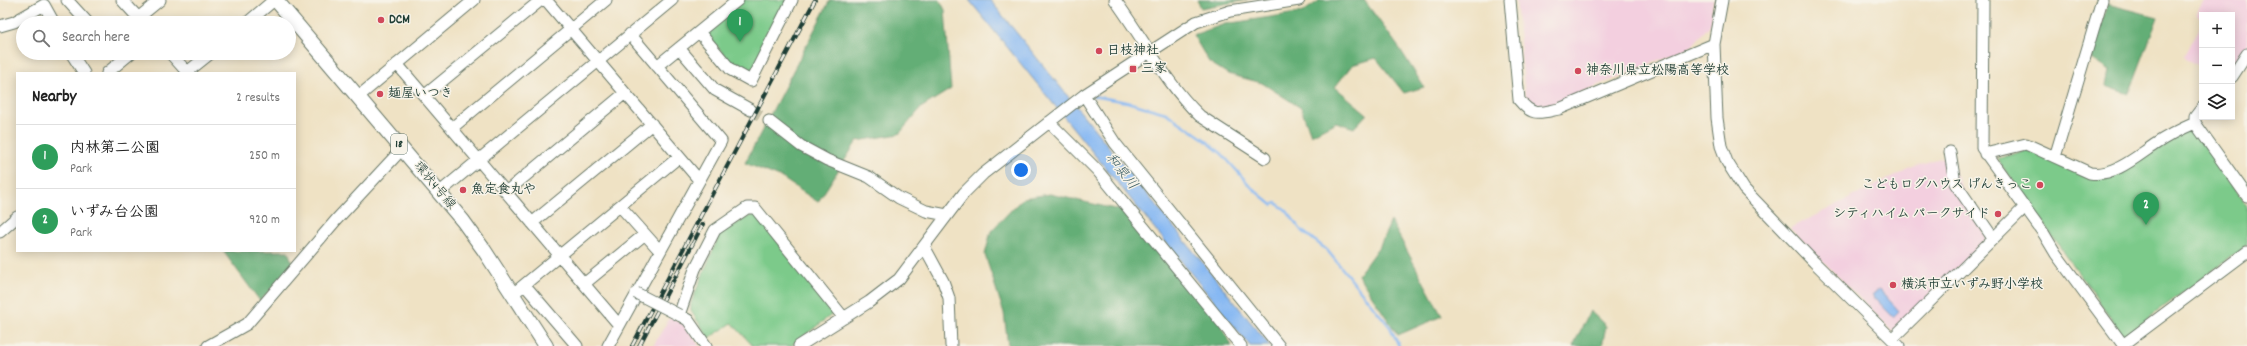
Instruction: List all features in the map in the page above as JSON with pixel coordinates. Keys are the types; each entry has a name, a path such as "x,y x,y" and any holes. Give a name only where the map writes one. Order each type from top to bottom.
{"main road":[{"name":"環状4号線","path":"275,0 289,16"},
{"name":"環状4号線","path":"296,24 440,192 484,250 546,346"}],"street":[{"path":"67,0 82,16"},
{"path":"122,0 136,16"},
{"path":"144,16 160,0"},
{"path":"256,16 275,0"},
{"path":"359,96 474,0"},
{"path":"424,96 541,0"},
{"path":"546,0 699,180"},
{"path":"452,128 606,0"},
{"path":"440,192 672,0"},
{"path":"657,66 738,0"},
{"path":"699,32 731,70 751,81 792,0"},
{"path":"1115,0 1150,52 1191,108 1200,116 1265,158"},
{"path":"806,344 899,279 946,215 964,193 983,174 1084,95 1196,22 1212,15 1299,0"},
{"path":"1510,0 1519,100 1528,110 1538,113 1559,109 1714,44"},
{"path":"1722,0 1714,44 1717,118 1721,146 1733,174 1808,256 1895,342 1993,238 2024,208"},
{"path":"1984,0 1982,148 2124,345 2247,252"},
{"path":"2055,157 2102,0"},
{"path":"25,16 44,5 50,16"},
{"path":"0,26 16,21"},
{"path":"608,346 721,141 630,34"},
{"path":"679,48 715,90 752,110"},
{"path":"2235,72 2247,54"},
{"path":"76,60 83,72"},
{"path":"108,72 117,60"},
{"path":"176,60 187,72 202,60"},
{"path":"397,64 619,325"},
{"path":"506,192 625,93"},
{"path":"1084,95 1115,143 1279,346"},
{"path":"2199,112 2195,117 2195,123 2246,191"},
{"path":"769,122 801,146 827,160 869,177 898,198 926,211 946,215"},
{"path":"1049,122 1097,170 1241,346"},
{"path":"1985,154 2026,144 2090,173 2099,175 2126,164 2154,144 2195,123"},
{"path":"532,223 652,124"},
{"path":"208,346 247,324 337,219 403,148"},
{"path":"1950,152 1955,183 1993,238"},
{"path":"513,294 679,157"},
{"path":"620,206 660,251"},
{"path":"679,315 695,269 715,230 747,208 755,208 844,318"},
{"path":"0,232 16,218"},
{"path":"584,284 645,234"},
{"path":"924,246 943,281 949,298 951,346"},
{"path":"529,290 577,346"},
{"path":"636,293 688,320 706,346"}],"shaded area":[{"name":"神奈川県立松陽高等学校","path":"1516,0 1713,0 1710,25 1692,46 1558,102 1542,106 1530,102 1525,95"},
{"path":"2203,0 2247,0 2247,50 2235,67 2235,12 2199,12 2199,16 2198,10"},
{"path":"2199,29 2199,66 2185,59 2184,56"},
{"name":"横浜市立いずみ野小学校","path":"1947,156 1987,238 1893,332 1790,228 1917,165"},
{"path":"670,317 685,323 699,346 653,346"}],"green space":[{"path":"744,0 788,0 750,75 735,68 705,32"},
{"path":"830,0 940,0 945,10 951,89 922,107 899,134 857,141 818,202 782,178 745,163"},
{"path":"1197,0 1247,0 1201,8"},
{"path":"1320,0 1364,0 1400,49 1424,87 1404,93 1376,58 1352,65 1335,87 1367,114 1354,128 1336,122 1311,135 1301,108 1262,83 1228,74 1209,62 1193,35 1225,24 1303,12"},
{"path":"2107,4 2158,17 2129,94 2106,86 2109,71 2091,59"},
{"path":"2193,128 2247,206 2247,245 2127,334 2122,334 1997,159 2027,150 2089,177"},
{"path":"1050,194 1128,212 1212,307 1232,346 1008,346 1004,313 985,255 991,231 1023,198"},
{"path":"755,213 835,312 791,346 753,346 732,323 709,338 691,311 691,303 720,233"},
{"path":"1391,221 1442,316 1398,335 1358,275 1380,245"},
{"path":"224,252 288,252 293,265 260,301"},
{"path":"1590,311 1606,326 1602,346 1573,346"}],"water":[{"name":"和泉川","path":"969,0 990,0 1270,346 1250,346"},
{"path":"1879,289 1899,311 1893,317 1872,295"}],"waterway":[{"path":"1093,96 1127,102 1166,113 1204,139 1222,154 1253,189 1272,205 1276,203 1286,210 1301,230 1327,250 1390,327 1399,346"}],"tunnel":[{"path":"751,110 769,121"}],"railway":[{"path":"632,346 815,0"},
{"path":"639,346 703,224"}],"place":[{"name":"DCM","path":"381,20"},
{"name":"内林第二公園","path":"740,42"},
{"name":"日枝神社","path":"1099,51"},
{"name":"三家","path":"1133,69"},
{"name":"神奈川県立松陽高等学校","path":"1578,71"},
{"name":"麺屋いつき","path":"380,94"},
{"name":"こどもログハウス げんきっこ","path":"2040,185"},
{"name":"魚定食丸や","path":"463,190"},
{"name":"シティハイム パークサイド","path":"1998,214"},
{"name":"いずみ台公園","path":"2146,225"},
{"name":"横浜市立いずみ野小学校","path":"1893,285"}]}
